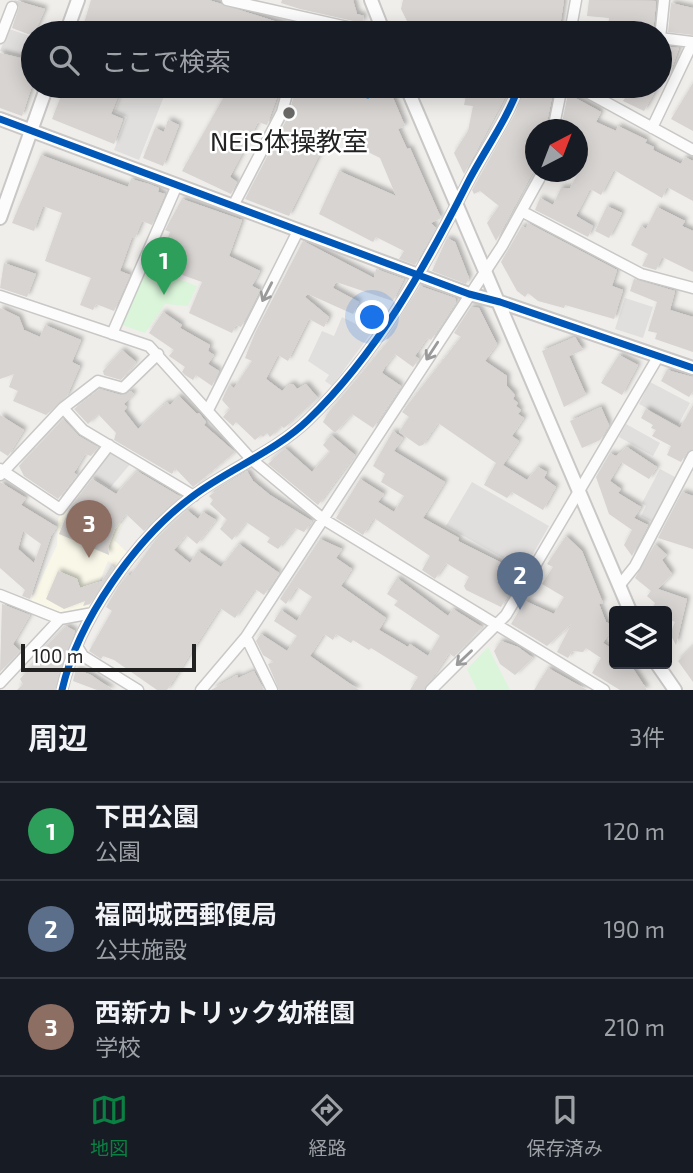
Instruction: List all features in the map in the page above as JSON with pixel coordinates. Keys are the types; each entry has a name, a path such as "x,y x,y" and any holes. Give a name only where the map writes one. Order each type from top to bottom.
{"street":[{"path":"70,21 78,0"},
{"path":"227,0 320,21"},
{"path":"371,0 379,21"},
{"path":"572,21 576,0"},
{"path":"662,21 664,0"},
{"path":"0,38 12,7"},
{"path":"672,40 692,42 672,85"},
{"path":"0,218 43,98"},
{"path":"233,206 282,112 286,98"},
{"path":"411,98 628,606"},
{"path":"62,690 93,613 131,559 162,523 194,495 306,422 330,397 381,332 457,206 514,98"},
{"path":"555,119 560,98"},
{"path":"598,98 693,150"},
{"path":"652,128 666,98"},
{"path":"0,118 416,275 693,368"},
{"path":"201,690 246,637 523,212 538,182"},
{"path":"112,334 177,185"},
{"path":"523,212 641,274 693,288"},
{"path":"208,410 298,231"},
{"path":"0,296 149,346 251,459 323,519 604,690"},
{"path":"109,444 60,509 1,471 63,408 99,381 123,388 158,354"},
{"path":"431,690 497,625 658,356"},
{"path":"63,408 83,430 194,495"},
{"path":"619,586 635,566 693,456"},
{"path":"0,595 60,620"},
{"path":"0,683 60,620 93,613"},
{"path":"246,637 271,690"},
{"path":"78,648 83,656 138,690"},
{"path":"660,669 675,690"}],"shaded area":[{"path":"9,29 21,33 21,56 0,51"},
{"path":"120,98 163,98 139,160 114,150 127,117 115,111"},
{"path":"625,298 653,307 643,338 615,329"},
{"path":"342,317 372,332 332,386 325,381 329,375 308,361 322,331 334,336"},
{"path":"650,382 690,403 678,425 639,404"},
{"path":"626,424 660,443 653,456 619,437"},
{"path":"108,450 132,462 110,488 90,475"},
{"path":"660,469 675,477 652,522 641,516 646,506 642,503"},
{"path":"472,482 549,526 524,570 446,526"},
{"path":"98,508 122,524 114,540 129,554 120,568 108,561 95,592 96,603 90,608 60,614 31,601 57,545 58,519 63,510 88,522"}],"green space":[{"path":"147,267 197,286 188,306 165,304 145,333 122,325"},
{"path":"488,647 510,690 477,690 467,669"}],"building":[{"path":"14,0 45,9 40,21 21,21 21,31 12,28 19,7"},
{"path":"91,0 209,0 274,21 85,21"},
{"path":"282,0 353,0 357,14 364,16 363,21 353,21 281,3"},
{"path":"403,0 564,0 561,21 407,21 401,9"},
{"path":"589,0 656,1 654,21 609,21 609,18 587,16"},
{"path":"671,3 693,8 693,35 672,32 672,21 669,21"},
{"path":"672,47 679,48 672,68"},
{"path":"0,53 21,58 21,98 28,98 22,116 0,108"},
{"path":"693,83 693,131 671,119"},
{"path":"60,98 117,98 111,114 123,119 114,144 52,119"},
{"path":"223,98 277,98 267,125 258,122 230,177 237,182 231,194 182,171"},
{"path":"293,98 393,98 405,126 398,129 407,149 410,148 441,218 431,223 436,228 415,265 399,259 404,251 376,237 373,242 319,214 339,171 396,196 380,158 330,133 289,216 245,199 289,115"},
{"path":"465,98 505,98 464,174 454,153 468,131 473,106 464,105"},
{"path":"521,98 552,98 548,119 525,119 525,182 527,182 496,241 487,223 499,206 480,191 474,194 472,190"},
{"path":"567,98 575,98 601,112 596,122 616,131 618,126 647,140 645,143 654,147 653,150 681,164 685,157 693,161 693,201 667,187 662,198 614,170 601,195 590,189 576,216 593,226 588,237 535,210 540,198 553,205 561,188 570,188 573,182 588,182 588,119 563,119"},
{"path":"625,98 651,98 644,111 623,101"},
{"path":"168,120 179,125 163,166 143,158 155,128 164,132"},
{"path":"41,155 128,187 131,179 149,184 165,194 152,225 142,221 135,238 132,237 120,271 130,275 114,311 96,304 93,310 80,305 91,278 45,261 62,213 43,206 34,231 12,223"},
{"path":"182,199 242,220 229,256 260,271 252,286 260,290 241,327 236,325 232,333 189,313 202,282 157,266 170,232 165,230"},
{"path":"607,206 622,213 609,238 595,231"},
{"path":"657,207 685,221 682,226 693,231 693,272 662,257 656,270 642,266 648,254 631,245 641,226 646,229"},
{"path":"528,223 617,270 612,286 623,290 614,319 565,305 564,308 538,301 528,293 525,297 517,291 501,262 522,226 526,228"},
{"path":"447,238 455,242 469,278 466,284 432,271"},
{"path":"303,241 374,278 376,269 404,279 393,301 336,282 333,288 359,302 353,314 308,294 305,297 329,317 324,327 309,319 288,361 278,355 266,379 282,391 289,385 293,384 297,389 306,384 318,398 284,428 281,426 270,437 267,433 255,440 236,422 233,426 223,417 230,409 222,400 229,385 234,388 252,361 245,358 255,333"},
{"path":"4,263 36,274 27,297 0,288"},
{"path":"634,279 675,291 670,310 693,317 693,352 655,339 657,333 648,331 657,302 630,291"},
{"path":"420,286 455,298 456,302 431,340 427,338 415,356 419,359 413,367 395,354 385,367 382,373 401,386 373,428 352,414 335,433 323,422 328,413 389,340 386,339"},
{"path":"471,307 479,308 497,344 485,361 507,376 507,386 515,395 513,399 521,410 518,414 524,418 512,436 519,441 503,465 527,480 538,467 547,472 544,478 556,487 543,510 512,492 507,498 484,485 496,463 438,423 423,445 419,446 399,432 409,417 402,412 461,337 454,333"},
{"path":"0,308 19,317 24,330 40,337 45,325 81,340 72,362 80,366 67,396 46,415 13,401 18,391 9,387 14,374 0,379"},
{"path":"163,312 182,325 180,328 210,345 208,351 214,355 208,364 219,371 212,386 196,375 193,380 185,375 182,372 185,367 169,356 174,350 149,333"},
{"path":"575,337 583,350 569,356 586,395 564,407 542,351"},
{"path":"122,350 136,362 121,380 104,375 103,371"},
{"path":"619,355 638,365 622,395 601,383"},
{"path":"667,370 693,377 693,391 689,397 661,381"},
{"path":"100,389 121,395 131,391 134,394 124,404 127,407 124,411 138,429 167,402 170,405 179,396 199,413 206,422 204,425 235,452 193,487 175,468 172,474 114,440 116,433 98,414 88,424 74,409"},
{"path":"693,405 693,449 687,452 681,462 667,455 671,446 652,436 656,430 651,428 653,425 641,418 646,409 680,428"},
{"path":"601,407 609,425 600,440 582,448 570,421"},
{"path":"0,415 24,430 8,456 0,451"},
{"path":"63,419 79,436 98,447 91,456 85,454 74,473 77,475 58,499 24,476 19,466"},
{"path":"393,431 403,438 394,451 445,482 423,518 459,538 458,541 508,566 497,583 506,588 504,593 508,595 501,607 466,590 464,586 469,577 446,563 435,579 422,570 430,556 374,518 363,535 336,518 360,479 384,494 378,502 394,512 404,496 381,482 385,474 373,466"},
{"path":"331,435 355,455 318,505 268,464 285,448 312,472 330,452 323,445"},
{"path":"627,447 657,467 649,479 621,462 610,481 621,489 618,493 641,507 634,518 648,525 632,556 624,545 632,530 609,514 596,477 610,453 616,456"},
{"path":"137,471 181,497 144,531 126,514 115,529 108,547 109,555 59,534 69,509 92,479 116,494"},
{"path":"247,471 253,481 270,495 312,521 304,532 295,528 278,549 267,542 270,538 246,522 232,540 220,529 227,520 210,504 213,500 209,496"},
{"path":"0,482 26,498 21,505 57,527 51,536 30,599 22,596 25,590 0,568","holes":["23,531 41,544 34,563 18,549"]},
{"path":"682,492 693,496 693,549 658,538"},
{"path":"187,510 198,519 203,512 216,520 197,544 186,535 174,550 190,563 198,551 221,567 239,544 279,573 264,595 255,589 235,618 220,608 167,690 157,690 114,660 103,656 101,659 89,651 112,611 106,607 118,587 128,574 130,576 156,539"},
{"path":"566,536 582,551 603,603 599,604 609,624 609,634 603,643 609,647 609,669 633,669 647,690 620,690 592,673 601,658 586,648 583,652 572,651 568,658 557,652 572,623 547,646 511,624 525,601 554,614 564,597 542,584 553,567 547,564"},
{"path":"320,539 342,549 336,558 352,569 341,586 386,618 379,630 408,647 410,644 428,656 440,636 394,605 398,601 387,594 397,578 448,616 453,609 482,627 454,657 449,653 424,690 410,690 418,677 371,648 369,650 353,640 351,643 336,634 333,640 324,634 310,656 359,690 279,690 268,664 274,662 263,655 256,641 261,634 287,651 297,636 274,621 281,610 297,621 312,597 297,587 286,604 280,599"},
{"path":"655,544 667,555 662,560 672,574 658,589 687,599 676,645 672,638 675,622 672,621 672,606 654,606 655,603 647,596 651,591 635,578"},
{"path":"111,566 114,568 90,604 83,606 85,601 64,609 46,599 58,571 77,579 80,588 102,581"},
{"path":"2,604 30,615 13,644 20,651 0,672"},
{"path":"66,626 75,631 55,690 17,690 23,684 20,679 38,659 36,657"},
{"path":"501,641 518,647 533,658 515,675 500,664 494,651"},
{"path":"693,646 693,682 678,661"},
{"path":"548,668 587,690 534,690"},
{"path":"76,669 91,675 113,690 97,690 73,681"},
{"path":"254,671 264,690 211,690 237,675 238,678"}],"cycle path":[{"path":"62,690 70,663 95,609 112,582 151,534 193,496 295,431 333,395 356,367 416,278 514,98"},
{"path":"0,119 469,294 500,302 693,368"}],"place":[{"name":"NEiS体操教室","path":"289,113"},
{"name":"下田公園","path":"164,295"},
{"name":"西新カトリック幼稚園","path":"89,558"},
{"name":"福岡城西郵便局","path":"520,610"}]}
